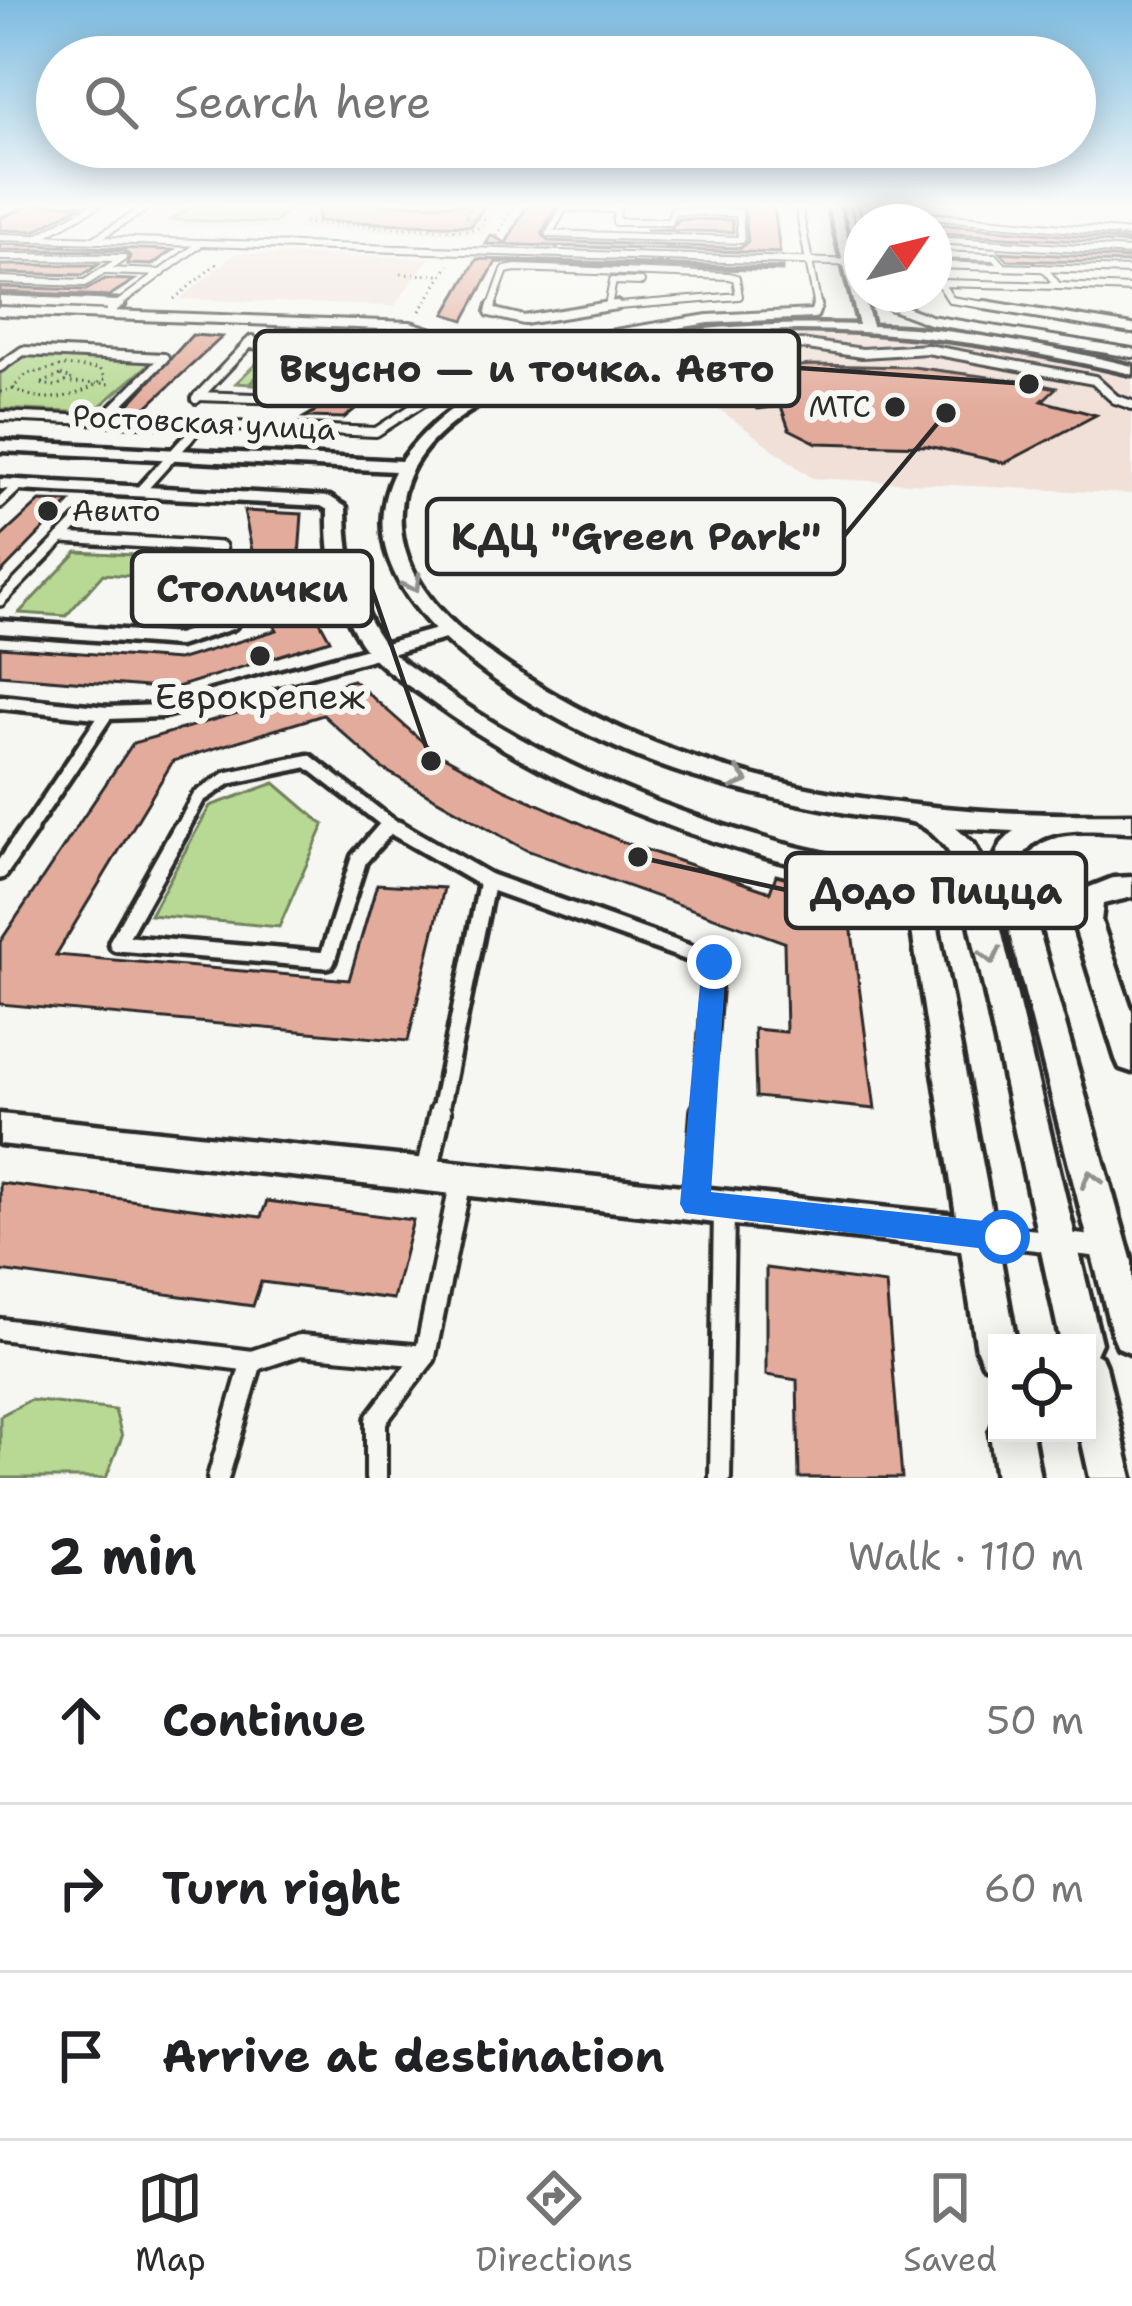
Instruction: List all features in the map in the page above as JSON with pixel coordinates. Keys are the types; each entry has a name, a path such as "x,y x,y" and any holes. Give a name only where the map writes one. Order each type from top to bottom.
{"street":[{"path":"835,273 837,280"},
{"path":"0,300 118,305"},
{"path":"863,312 866,329"},
{"path":"1132,370 1012,344 846,323 685,336 542,368 474,400 446,419 403,470 392,501 392,531 400,563 418,597 448,632 491,668 548,704 616,737 789,793 927,817 1132,823"},
{"name":"Ростовская улица","path":"0,450 403,470"},
{"path":"10,485 101,496 140,491 324,501 337,507 347,588 380,653 461,715 578,780 774,851 888,875 920,893 990,1236 996,1334"},
{"path":"927,817 964,850 971,868 1079,1334"},
{"path":"1048,824 1022,836 1010,848 1006,864 1132,1333"},
{"path":"1132,887 1112,888 1090,898 1087,921 1132,1059"},
{"path":"0,1129 990,1236"},
{"path":"1096,1410 1112,1478"},
{"path":"1012,1442 1018,1478"}],"lane":[{"path":"0,280 86,283 101,273"},
{"path":"104,315 161,273"},
{"path":"504,273 490,312 524,320 608,305 739,296 736,278 556,273"},
{"path":"638,302 643,273"},
{"path":"0,416 386,430 447,386 560,343 653,326 814,314 818,311 812,273"},
{"path":"1048,273 1058,286"},
{"path":"608,305 613,281 642,278"},
{"path":"1132,289 940,283 951,300 1132,329"},
{"path":"2,315 16,311 410,326 542,368"},
{"path":"897,312 909,318 1025,332 1132,353"},
{"path":"263,328 270,321"},
{"path":"251,341 360,349 392,358 314,400 196,399 251,341"},
{"path":"562,362 624,352 668,357 801,344 862,353 927,349 1094,380 1115,399 1132,405"},
{"path":"0,367 23,351 164,358 101,420"},
{"path":"172,423 181,414"},
{"path":"140,491 201,424"},
{"path":"0,503 10,485"},
{"path":"0,601 80,519"},
{"path":"0,627 178,640 231,623 221,547 62,538"},
{"path":"0,702 107,712 160,711 448,632"},
{"path":"0,871 107,712"},
{"path":"389,824 359,859 327,960 117,943 199,797 228,778 308,761 389,824 487,880 714,962 709,1205 720,1478"},
{"path":"376,1478 376,1420 425,1356 444,1177 487,880"},
{"path":"990,1236 1109,1247"},
{"path":"0,1329 252,1361 300,1345 425,1356"},
{"path":"218,1478 252,1361"}],"path":[{"path":"169,303 206,273"},
{"path":"401,274 441,275 410,326"},
{"path":"0,392 15,389 47,398 79,393 101,383 105,373 76,366 50,368 19,379 15,389"},
{"path":"19,379 65,376 71,378 69,383"},
{"path":"40,381 46,386 137,385"}],"shaded area":[{"path":"212,273 418,273 394,306 180,299"},
{"path":"840,335 941,342 1014,351 1132,376 1132,494 812,478 641,351 757,336"}],"green space":[{"path":"28,353 155,359 92,413 0,409 0,372"},
{"path":"267,353 290,354 275,372 323,374 312,388 251,385 263,370 249,384 236,383"},
{"path":"77,552 171,557 173,579 103,574 66,616 19,613"},
{"path":"275,783 324,825 279,927 150,915 210,806"},
{"path":"30,1400 115,1410 122,1437 106,1478 0,1478 0,1416"}],"building":[{"path":"469,273 490,273 464,320 445,314"},
{"path":"105,279 134,280 109,296 0,292 0,287 86,290"},
{"path":"192,335 222,337 139,414 121,413"},
{"path":"812,365 913,367 1027,382 1056,388 1042,401 1096,415 1005,463 928,446 817,443 789,429 781,406 758,409 706,374"},
{"path":"390,368 396,376 344,418 305,417"},
{"path":"40,501 70,502 0,574 0,538"},
{"path":"244,511 302,514 299,557 305,594 330,640 171,689 0,675 0,647 178,660 277,630 263,605"},
{"path":"353,680 431,749 504,789 623,842 770,892 776,875 847,893 875,1109 756,1097 754,1029 786,1032 784,942 526,850 383,769 323,715 173,761 56,955 349,980 377,884 444,888 408,1041 0,1004 0,942 133,743"},
{"path":"0,1183 261,1217 267,1201 413,1220 393,1299 261,1282 253,1306 0,1271"},
{"path":"766,1268 886,1284 902,1478 799,1478 797,1380 766,1375"}],"place":[{"name":"Вкусно — и точка. Авто","path":"1029,384"},
{"name":"МТС","path":"895,407"},
{"name":"КДЦ \"Green Park\"","path":"946,413"},
{"name":"Авито","path":"48,511"},
{"name":"Еврокрепеж","path":"260,656"},
{"name":"Столички","path":"431,761"},
{"name":"Додо Пицца","path":"638,857"}],"route":[{"path":"714,962 695,1204 1003,1237"}]}
